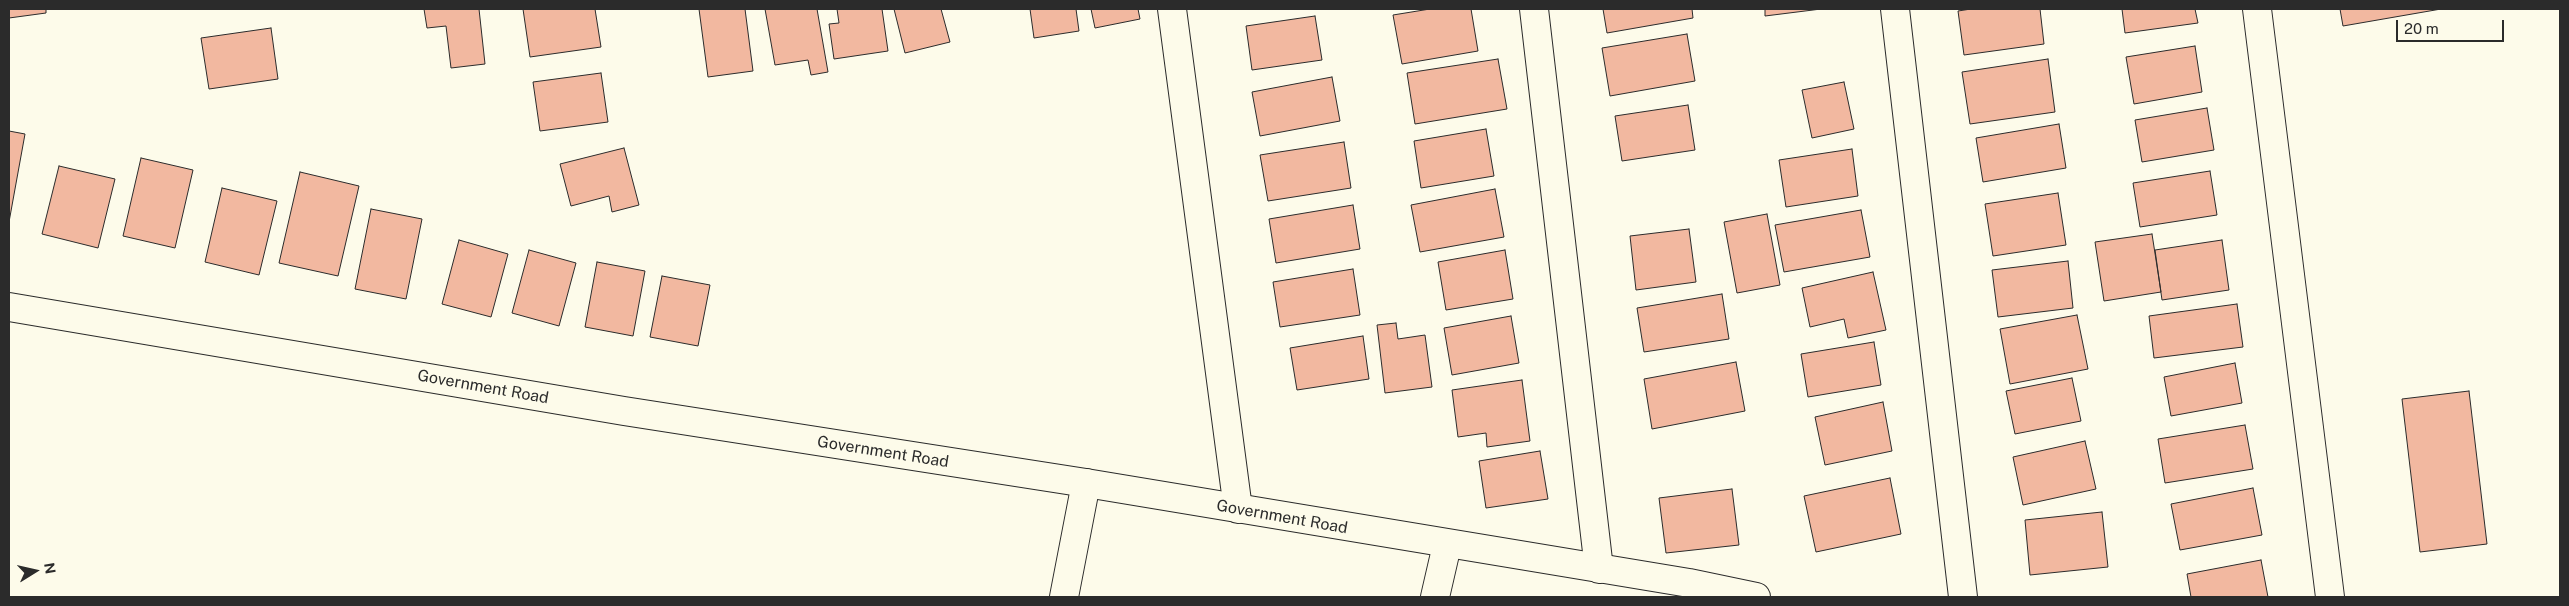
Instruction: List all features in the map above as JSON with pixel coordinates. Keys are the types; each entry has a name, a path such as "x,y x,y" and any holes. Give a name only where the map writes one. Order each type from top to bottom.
{"street":[{"path":"1172,9 1238,509"},
{"path":"1534,9 1598,570"},
{"path":"1895,9 1963,597"},
{"path":"2257,9 2330,597"},
{"name":"Government Road","path":"9,307 624,411 1086,483 1446,545 1689,583 1756,597"},
{"path":"1064,597 1086,483"},
{"path":"1434,597 1446,545"}],"building":[{"path":"9,9 46,9 46,13 9,18"},
{"path":"424,9 479,9 485,64 451,68 446,26 427,28"},
{"path":"523,9 595,9 601,47 530,57"},
{"path":"699,9 745,9 753,71 708,77"},
{"path":"765,9 817,9 828,72 811,75 808,60 775,65"},
{"path":"837,9 882,9 888,51 834,59 829,24 839,23"},
{"path":"894,9 941,9 950,42 905,53"},
{"path":"1030,9 1076,9 1079,31 1034,38"},
{"path":"1091,9 1138,9 1140,19 1095,28"},
{"path":"1430,9 1471,9 1478,51 1402,64 1393,15"},
{"path":"1603,9 1692,9 1693,18 1607,33"},
{"path":"1765,9 1821,9 1765,16"},
{"path":"1971,9 2040,9 2044,44 1964,55 1958,11"},
{"path":"2122,9 2195,9 2198,23 2125,33"},
{"path":"2340,9 2441,9 2343,26"},
{"path":"1315,16 1322,60 1252,70 1246,26"},
{"path":"271,28 278,79 209,89 201,38"},
{"path":"1687,34 1695,81 1610,96 1602,48"},
{"path":"2195,46 2202,92 2134,104 2126,57"},
{"path":"1498,59 1507,109 1415,124 1407,73"},
{"path":"2048,59 2055,112 1970,124 1962,72"},
{"path":"601,73 608,122 540,131 533,82"},
{"path":"1332,77 1340,121 1260,136 1252,92"},
{"path":"1844,82 1854,129 1812,138 1802,90"},
{"path":"1688,105 1695,150 1622,161 1615,116"},
{"path":"2207,108 2214,150 2142,162 2135,120"},
{"path":"2059,124 2066,168 1983,182 1976,138"},
{"path":"1486,129 1494,176 1421,188 1414,141"},
{"path":"9,131 25,134 9,222"},
{"path":"1344,142 1351,188 1268,201 1260,155"},
{"path":"624,148 639,205 612,212 609,196 571,206 560,164"},
{"path":"1852,149 1858,196 1786,207 1779,160"},
{"path":"141,158 193,170 175,248 123,236"},
{"path":"59,166 115,179 98,248 42,234"},
{"path":"2210,171 2217,215 2140,227 2133,183"},
{"path":"300,172 359,186 338,276 279,263"},
{"path":"222,188 277,201 259,275 205,262"},
{"path":"1495,189 1504,237 1420,252 1411,205"},
{"path":"2058,193 2066,245 1993,256 1985,204"},
{"path":"1353,205 1360,249 1276,263 1269,219"},
{"path":"371,209 422,219 406,299 355,289"},
{"path":"1861,210 1870,257 1784,272 1775,225"},
{"path":"1767,214 1780,285 1737,293 1724,222"},
{"path":"1689,229 1696,282 1636,290 1630,236"},
{"path":"2152,234 2161,292 2104,301 2095,242"},
{"path":"459,240 508,254 491,317 442,304"},
{"path":"2222,240 2229,290 2162,300 2155,250"},
{"path":"529,250 576,263 559,326 512,313"},
{"path":"1505,250 1513,299 1446,310 1438,262"},
{"path":"2068,261 2073,308 1998,317 1992,270"},
{"path":"597,262 645,271 633,336 585,327"},
{"path":"1353,269 1360,315 1280,327 1273,282"},
{"path":"1873,272 1886,330 1848,338 1844,319 1810,327 1802,288"},
{"path":"662,276 710,285 698,346 650,337"},
{"path":"1722,294 1729,339 1644,352 1637,308"},
{"path":"2237,304 2243,347 2154,358 2149,316"},
{"path":"2077,315 2088,369 2010,384 2000,329"},
{"path":"1511,316 1519,363 1452,375 1444,328"},
{"path":"1396,323 1398,339 1425,335 1432,387 1385,393 1377,325"},
{"path":"1363,336 1369,379 1297,390 1290,348"},
{"path":"1874,342 1881,385 1808,397 1801,354"},
{"path":"1736,362 1745,411 1652,429 1644,379"},
{"path":"2235,363 2242,403 2171,416 2164,377"},
{"path":"2072,378 2081,421 2015,434 2006,391"},
{"path":"1522,380 1530,441 1487,447 1486,433 1458,437 1452,390"},
{"path":"2469,391 2487,544 2420,552 2402,399"},
{"path":"1883,402 1892,451 1825,465 1815,417"},
{"path":"2245,425 2253,469 2165,483 2158,439"},
{"path":"2085,441 2096,489 2023,505 2013,457"},
{"path":"1540,451 1548,499 1486,508 1479,461"},
{"path":"1890,478 1901,534 1816,552 1804,496"},
{"path":"2253,488 2262,535 2180,550 2171,504"},
{"path":"1732,489 1739,545 1666,553 1659,498"},
{"path":"2102,512 2108,567 2030,575 2025,520"},
{"path":"2261,560 2268,597 2191,597 2187,574"}]}
